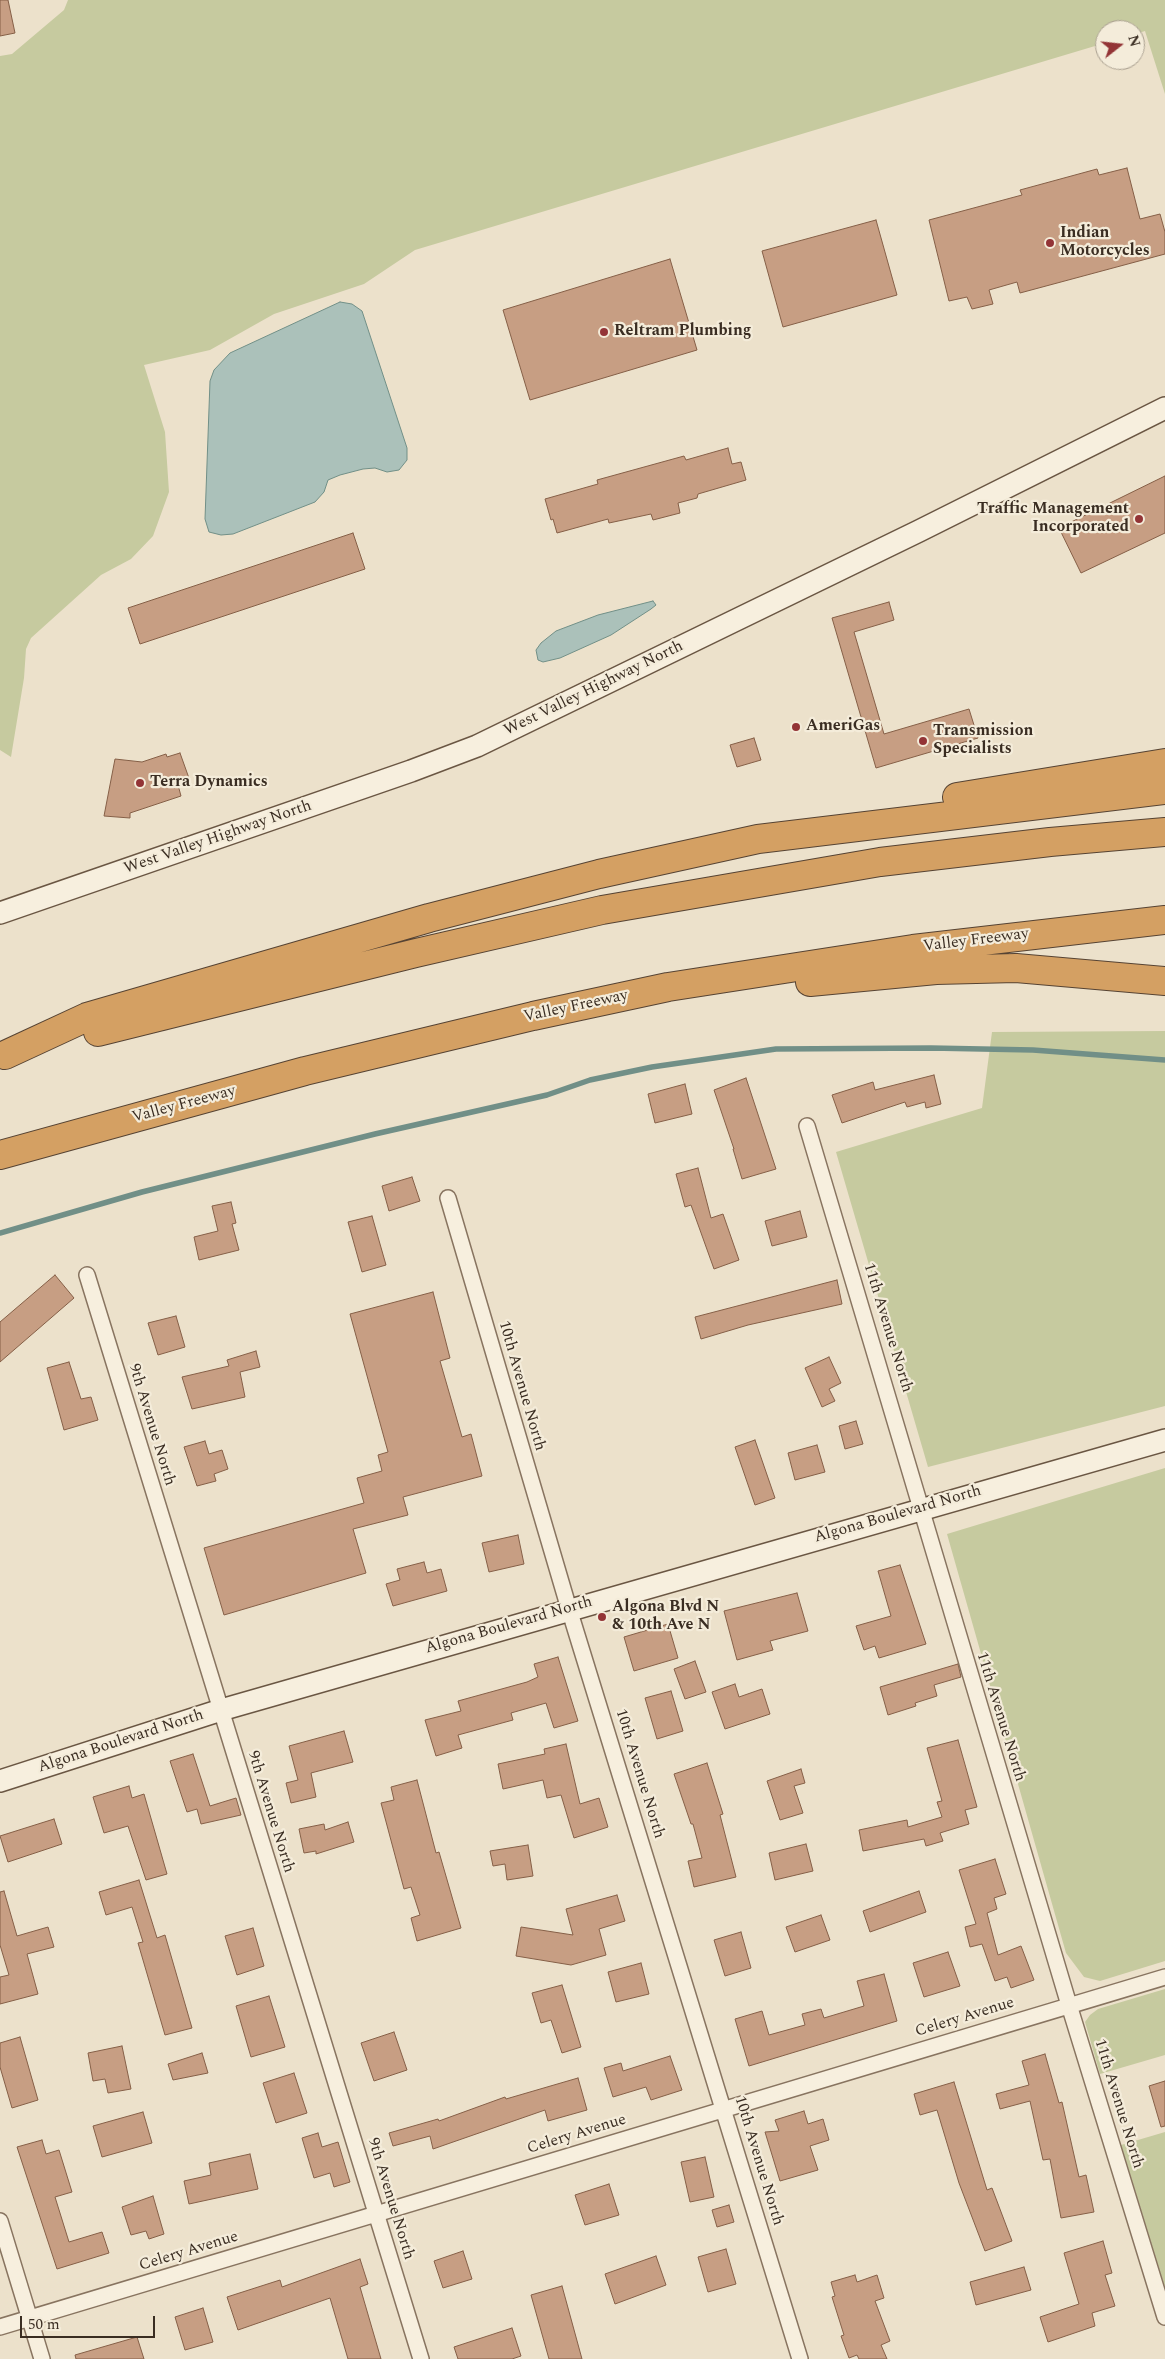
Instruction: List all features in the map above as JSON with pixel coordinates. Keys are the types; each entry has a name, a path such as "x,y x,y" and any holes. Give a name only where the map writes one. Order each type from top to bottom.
{"highway":[{"path":"758,840 804,825 850,815 1165,763"},
{"path":"3,1056 87,1017 327,946 513,894 758,840 1165,790"},
{"path":"3,1056 416,953 602,910 880,862 1050,842 1165,832"},
{"name":"Valley Freeway","path":"0,1155 305,1071 533,1016 668,987 913,949 1165,920"},
{"path":"533,1016 754,987 936,970 1016,968 1165,980"}],"main road":[{"name":"West Valley Highway North","path":"0,913 402,774 477,746 919,531 1165,408"},
{"name":"Algona Boulevard North","path":"0,1781 221,1710 1165,1440"}],"street":[{"name":"11th Avenue North","path":"807,1126 881,1368 920,1509 1069,2005 1165,2316"},
{"name":"10th Avenue North","path":"448,1198 569,1609 800,2359"},
{"name":"9th Avenue North","path":"87,1274 421,2359"},
{"name":"Celery Avenue","path":"0,2327 1165,1977"},
{"path":"0,2221 42,2359"}],"green space":[{"path":"68,0 1165,0 1165,94 1145,31 1145,20 1095,20 1095,46 415,250 364,284 274,314 210,350 144,365 165,432 169,492 153,536 131,559 101,575 31,638 26,649 24,678 11,757 0,750 0,56 12,54 64,10"},
{"path":"1165,1031 1165,1406 928,1467 836,1152 982,1108 992,1032"},
{"path":"1165,1468 1165,1961 1100,1981 1084,1977 1066,1953 947,1534"},
{"path":"1165,1989 1165,2055 1100,2074 1085,2022 1090,2015 1098,2009"},
{"path":"1165,2132 1165,2288 1121,2145"}],"water":[{"path":"340,302 352,304 362,311 407,448 407,460 399,470 387,472 375,468 363,469 328,480 324,492 315,502 233,534 221,535 209,532 205,519 210,381 214,370 230,353"},
{"path":"653,601 656,605 611,635 560,658 543,662 538,660 536,650 541,643 556,631 598,615"}],"building":[{"path":"0,0 8,0 15,33 0,36"},
{"name":"Indian Motorcycles","path":"1127,168 1140,219 1160,214 1165,232 1165,254 1020,293 1017,282 989,290 993,304 972,309 967,297 949,301 929,220 1022,195 1020,190 1097,169 1099,175"},
{"path":"876,220 897,295 783,327 762,251"},
{"path":"670,259 697,350 530,400 503,310"},
{"path":"728,448 732,464 741,462 746,480 698,494 697,498 678,503 680,513 653,520 651,514 609,523 608,519 557,533 553,519 551,520 545,499 598,484 597,480 684,456 686,460"},
{"path":"1165,476 1165,533 1081,573 1059,528"},
{"path":"353,533 365,569 140,644 128,608"},
{"path":"889,602 894,620 854,632 884,734 969,709 978,738 876,768 832,618"},
{"path":"754,738 761,760 737,767 730,745"},
{"path":"180,753 190,781 178,785 181,796 130,813 130,818 104,816 115,759 142,762 166,754 167,757"},
{"path":"934,1075 941,1104 926,1108 925,1102 907,1107 905,1102 842,1123 832,1095 873,1082 875,1090"},
{"path":"746,1078 776,1169 742,1179 714,1090"},
{"path":"685,1084 692,1114 655,1123 648,1094"},
{"path":"698,1168 711,1218 723,1214 739,1260 714,1269 691,1205 685,1207 676,1174"},
{"path":"412,1177 420,1201 389,1211 382,1186"},
{"path":"231,1202 236,1223 232,1224 239,1250 199,1260 194,1237 218,1231 212,1206"},
{"path":"800,1211 807,1237 772,1246 765,1221"},
{"path":"372,1216 386,1265 362,1272 348,1222"},
{"path":"55,1275 74,1298 0,1362 0,1322"},
{"path":"837,1280 842,1304 748,1325 701,1339 695,1317"},
{"path":"433,1292 450,1358 440,1361 462,1437 471,1434 482,1476 403,1497 408,1515 353,1529 366,1573 224,1615 204,1548 364,1503 357,1478 382,1471 378,1455 388,1452 350,1314"},
{"path":"176,1316 185,1347 158,1355 148,1323"},
{"path":"256,1351 260,1367 240,1372 245,1397 192,1409 182,1377 229,1366 227,1360"},
{"path":"829,1357 841,1383 829,1389 835,1401 822,1407 805,1368"},
{"path":"69,1362 81,1399 91,1397 98,1420 64,1430 47,1368"},
{"path":"856,1421 863,1444 845,1449 839,1426"},
{"path":"755,1440 775,1498 755,1505 735,1447"},
{"path":"205,1441 209,1454 222,1450 228,1469 214,1474 216,1481 197,1486 184,1447"},
{"path":"817,1445 825,1472 795,1480 788,1453"},
{"path":"518,1535 524,1564 489,1572 482,1543"},
{"path":"424,1562 427,1573 441,1569 447,1591 393,1606 386,1584 400,1580 397,1569"},
{"path":"900,1565 926,1644 879,1658 875,1646 864,1650 856,1626 891,1616 878,1571"},
{"path":"797,1593 808,1631 770,1641 773,1650 737,1660 724,1611"},
{"path":"668,1624 678,1658 634,1671 624,1637"},
{"path":"558,1657 578,1721 554,1728 546,1703 511,1713 513,1720 458,1735 462,1748 436,1756 425,1720 461,1711 458,1701 527,1682 538,1677 534,1664"},
{"path":"695,1661 706,1692 685,1699 674,1669"},
{"path":"958,1664 961,1677 934,1685 937,1696 915,1703 916,1706 888,1715 880,1687"},
{"path":"735,1684 739,1697 762,1689 770,1714 725,1729 712,1692"},
{"path":"671,1691 683,1731 657,1739 645,1698"},
{"path":"344,1731 353,1762 311,1773 316,1797 291,1803 286,1783 298,1780 289,1746"},
{"path":"958,1740 977,1807 965,1810 969,1824 940,1833 943,1841 926,1846 924,1839 863,1851 859,1830 907,1820 908,1827 942,1817 937,1802 942,1801 927,1748"},
{"path":"566,1744 580,1804 599,1798 608,1827 574,1838 561,1795 547,1798 543,1780 503,1789 498,1764 545,1754 544,1749"},
{"path":"193,1754 210,1806 236,1798 241,1815 201,1824 197,1809 187,1812 170,1761"},
{"path":"707,1763 723,1814 720,1815 736,1877 694,1887 688,1861 702,1858 693,1824 691,1824 674,1774"},
{"path":"801,1769 805,1783 794,1786 803,1813 780,1820 767,1781"},
{"path":"417,1780 436,1853 439,1852 461,1928 417,1941 411,1918 420,1915 411,1887 404,1889 381,1803 394,1800 391,1787"},
{"path":"129,1786 132,1798 144,1794 167,1874 146,1880 128,1826 104,1833 93,1797"},
{"path":"54,1819 62,1844 8,1862 0,1836"},
{"path":"348,1822 354,1842 316,1854 316,1851 304,1853 299,1829 324,1824 325,1830"},
{"path":"806,1844 813,1871 775,1880 769,1853"},
{"path":"528,1845 533,1876 507,1880 505,1864 493,1866 490,1851"},
{"path":"995,1859 1006,1894 994,1898 997,1909 987,1913 998,1955 1021,1946 1034,1980 1011,1988 1007,1977 995,1981 982,1944 970,1947 965,1927 976,1924 959,1870"},
{"path":"139,1880 157,1938 165,1935 192,2028 165,2035 138,1943 143,1942 132,1907 106,1915 99,1892"},
{"path":"4,1891 17,1936 48,1927 54,1947 27,1954 38,1994 0,2004 0,1977 9,1975 0,1945 0,1892"},
{"path":"919,1891 926,1912 870,1932 863,1911"},
{"path":"617,1895 625,1921 599,1929 606,1955 571,1965 516,1956 521,1927 573,1935 566,1909"},
{"path":"821,1915 830,1940 795,1952 786,1927"},
{"path":"253,1928 264,1966 237,1975 225,1936"},
{"path":"741,1932 751,1968 725,1976 714,1940"},
{"path":"948,1952 960,1986 924,1997 913,1963"},
{"path":"641,1963 649,1994 616,2002 608,1972"},
{"path":"884,1974 897,2021 749,2066 735,2019 762,2011 769,2035 805,2025 802,2014 821,2009 824,2018 864,2006 857,1981"},
{"path":"562,1985 581,2047 562,2053 551,2020 541,2023 532,1993"},
{"path":"269,1996 285,2047 251,2057 236,2006"},
{"path":"394,2032 407,2070 374,2081 361,2043"},
{"path":"20,2037 38,2100 12,2108 0,2067 0,2043"},
{"path":"122,2046 131,2089 108,2093 105,2079 93,2081 88,2053"},
{"path":"202,2053 208,2073 173,2080 168,2064"},
{"path":"1045,2054 1059,2103 1062,2102 1079,2177 1086,2175 1094,2212 1061,2218 1050,2159 1043,2160 1030,2101 1000,2109 996,2094 1029,2085 1022,2061"},
{"path":"670,2056 682,2090 651,2100 646,2087 613,2097 604,2068 621,2063 623,2071"},
{"path":"294,2073 307,2113 276,2123 263,2083"},
{"path":"578,2078 587,2110 548,2121 545,2110 433,2149 430,2136 393,2146 389,2133 438,2119 439,2121 505,2097 506,2099"},
{"path":"1165,2081 1165,2126 1161,2127 1149,2086"},
{"path":"954,2082 987,2190 992,2188 1012,2241 985,2251 959,2183 937,2110 920,2115 914,2094"},
{"path":"804,2111 808,2124 823,2119 829,2140 810,2146 818,2170 780,2181 765,2132 779,2131 775,2120"},
{"path":"143,2112 152,2143 102,2157 93,2126"},
{"path":"318,2133 322,2147 338,2142 350,2182 334,2187 330,2173 314,2178 302,2138"},
{"path":"42,2140 46,2154 59,2150 72,2192 55,2197 69,2242 102,2232 109,2253 57,2269 17,2147"},
{"path":"250,2154 258,2189 189,2204 184,2181 211,2175 209,2163"},
{"path":"705,2157 714,2197 690,2202 681,2162"},
{"path":"609,2184 619,2215 585,2225 575,2195"},
{"path":"153,2196 164,2234 149,2239 146,2231 131,2235 122,2207"},
{"path":"729,2205 734,2222 717,2227 712,2210"},
{"path":"1103,2241 1112,2273 1105,2275 1115,2306 1092,2313 1095,2326 1048,2342 1040,2317 1079,2304 1064,2253"},
{"path":"726,2249 736,2284 708,2292 698,2257"},
{"path":"463,2251 472,2279 443,2288 434,2261"},
{"path":"656,2256 666,2285 615,2304 605,2274"},
{"path":"360,2259 368,2284 360,2287 381,2359 348,2359 330,2298 238,2330 227,2297 280,2280 282,2287"},
{"path":"1024,2267 1031,2290 976,2305 970,2282"},
{"path":"855,2275 857,2282 877,2275 884,2298 875,2301 890,2341 881,2345 887,2359 859,2359 857,2355 849,2358 841,2336 844,2335 832,2297 835,2296 831,2282"},
{"path":"562,2286 582,2359 549,2359 531,2295"},
{"path":"203,2308 213,2342 185,2350 175,2317"},
{"path":"512,2328 521,2356 512,2359 458,2359 454,2347"},
{"path":"137,2337 144,2359 76,2359 75,2355"}],"waterway":[{"path":"0,1233 142,1192 375,1134 547,1095 590,1080 652,1067 776,1049 931,1048 1033,1050 1165,1060"}],"place":[{"name":"Indian Motorcycles","path":"1050,243"},
{"name":"Reltram Plumbing","path":"604,332"},
{"name":"Traffic Management Incorporated","path":"1139,519"},
{"name":"AmeriGas","path":"796,727"},
{"name":"Transmission Specialists","path":"923,741"},
{"name":"Terra Dynamics","path":"140,783"},
{"name":"Algona Blvd N & 10th Ave N","path":"602,1617"}]}
